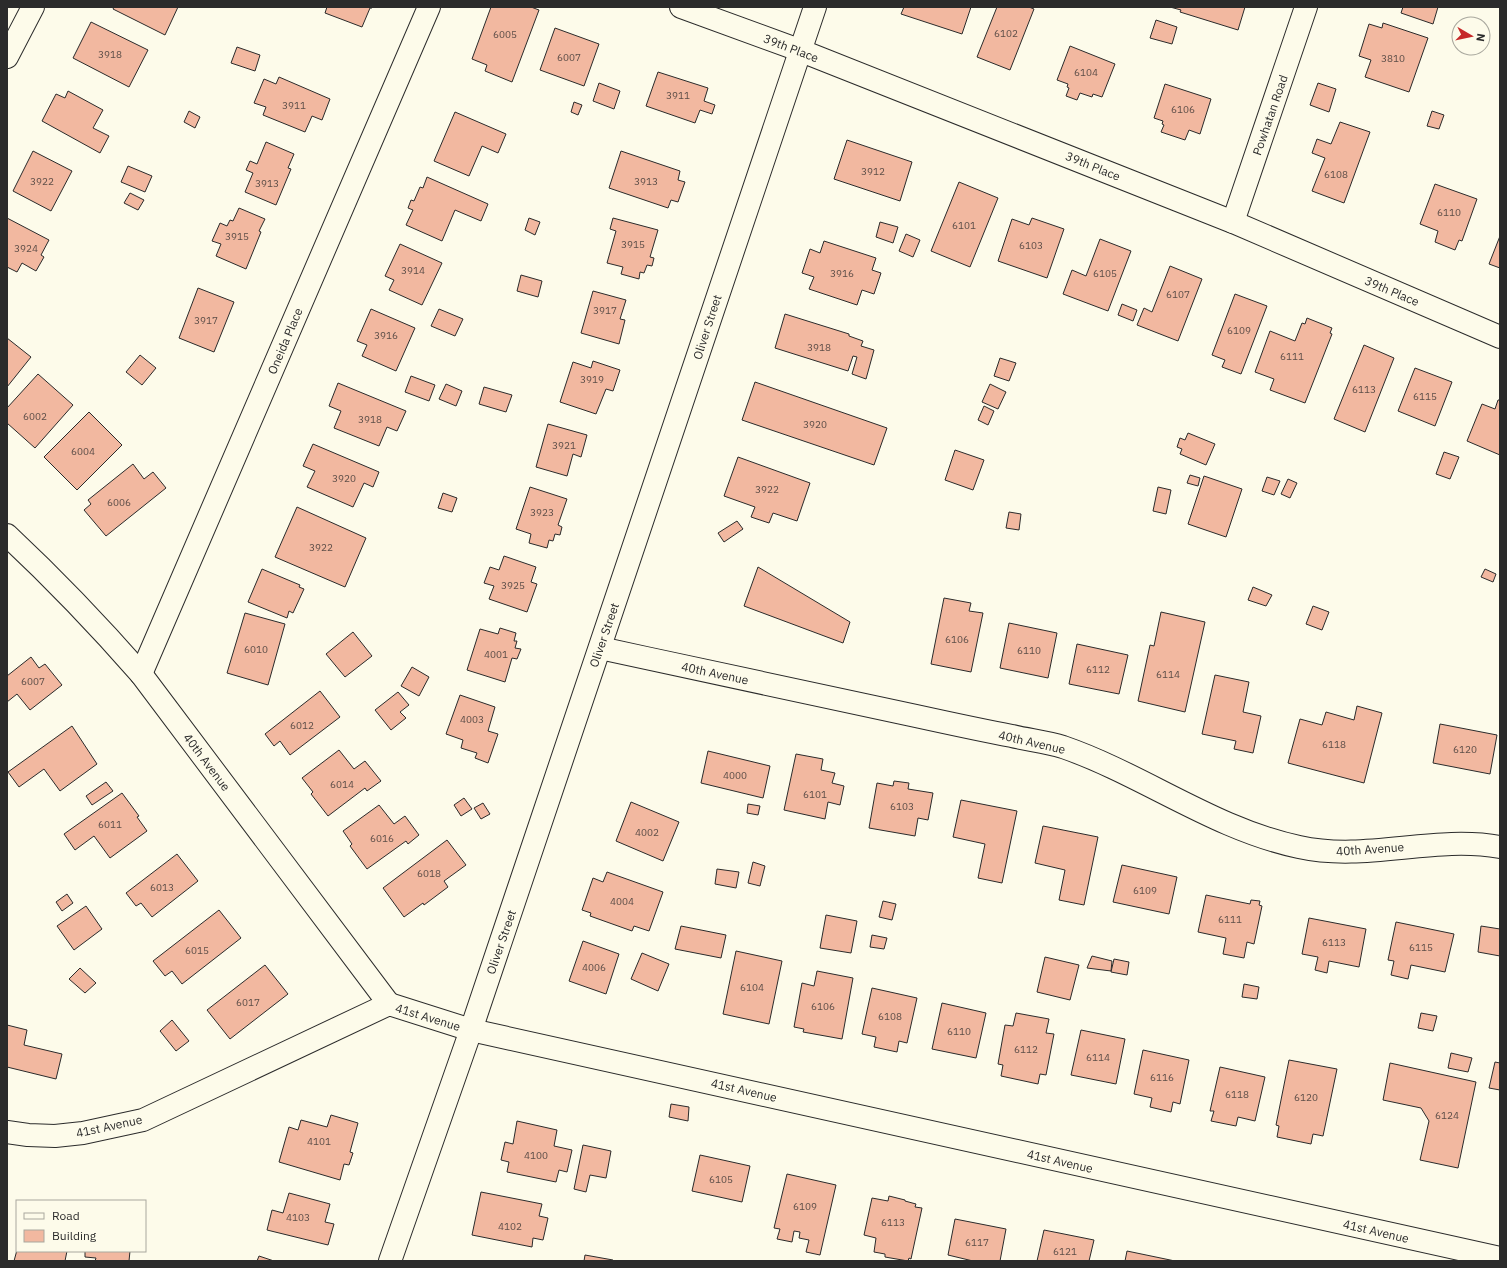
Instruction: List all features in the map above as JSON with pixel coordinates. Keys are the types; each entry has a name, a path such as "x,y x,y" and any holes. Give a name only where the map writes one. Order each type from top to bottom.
{"street":[{"path":"7,57 33,7"},
{"name":"Oneida Place","path":"141,674 428,7"},
{"name":"39th Place","path":"681,7 799,50 1233,222 1500,337"},
{"name":"Oliver Street","path":"390,1261 471,1030 799,50 815,7"},
{"name":"Powhatan Road","path":"1233,222 1306,7"},
{"name":"40th Avenue","path":"7,535 111,640 141,674 388,1004"},
{"name":"40th Avenue","path":"600,648 1061,747 1140,781 1221,822 1246,832 1299,847 1330,852 1360,852 1456,844 1484,844 1500,847"},
{"name":"41st Avenue","path":"7,1132 55,1136 83,1133 143,1120 388,1004 471,1030 1500,1258"}],"building":[{"path":"114,7 178,7 165,35 113,9"},
{"path":"327,7 372,8 370,8 362,27 325,13"},
{"path":"491,7 531,7 539,10 512,82 485,71 487,65 472,59"},
{"path":"904,7 971,7 962,34 901,14"},
{"path":"997,7 1029,7 1034,9 1010,70 977,57"},
{"path":"1170,7 1245,7 1238,30 1180,12 1181,10"},
{"path":"1403,7 1438,7 1433,24 1401,13"},
{"path":"1156,20 1177,27 1172,44 1150,38"},
{"path":"91,22 148,50 129,87 73,58"},
{"path":"1383,23 1428,38 1409,92 1365,77 1371,60 1359,56 1369,24 1382,28"},
{"path":"555,28 599,44 584,86 540,70"},
{"path":"1070,46 1115,64 1102,97 1093,94 1092,97 1080,93 1077,100 1066,96 1069,88 1067,87 1068,84 1057,80"},
{"path":"237,47 260,55 255,71 231,63"},
{"path":"658,72 708,88 704,101 715,105 712,114 700,110 695,123 646,106"},
{"path":"279,77 330,99 322,120 312,116 305,132 263,115 266,107 254,103 264,79 276,84"},
{"path":"599,83 620,91 614,109 593,101"},
{"path":"1318,83 1336,89 1329,112 1310,105"},
{"path":"1165,84 1211,99 1200,134 1189,130 1185,140 1161,132 1164,125 1162,124 1163,121 1154,118"},
{"path":"68,91 103,110 93,128 109,136 100,153 42,121 56,94 65,98"},
{"path":"574,102 582,105 578,115 571,112"},
{"path":"189,111 200,117 195,128 184,122"},
{"path":"1432,111 1444,115 1439,129 1427,126"},
{"path":"455,112 506,134 498,153 482,146 469,176 434,161"},
{"path":"1340,122 1370,132 1344,203 1312,191 1325,158 1312,153 1317,139 1331,144"},
{"path":"847,140 912,162 900,201 834,179"},
{"path":"266,142 294,154 288,168 291,169 276,205 245,192 253,173 246,170 250,161 257,164"},
{"path":"33,151 72,171 51,211 13,191"},
{"path":"621,151 680,171 678,180 685,182 678,202 671,200 668,208 609,188"},
{"path":"128,166 152,176 145,192 121,182"},
{"path":"427,177 488,204 481,221 455,210 442,241 406,225 413,210 408,208 411,200 414,201 420,187 423,188"},
{"path":"959,182 998,198 970,267 931,251"},
{"path":"1435,184 1477,199 1462,241 1459,240 1455,250 1435,242 1438,231 1420,224"},
{"path":"130,193 144,200 138,210 124,203"},
{"path":"239,208 265,219 259,231 261,232 246,269 216,256 221,244 212,241 220,223 227,226 230,220 233,221"},
{"path":"7,218 49,240 41,255 44,257 36,271 22,263 17,272 7,267"},
{"path":"529,218 540,222 535,235 525,230"},
{"path":"613,218 658,230 650,257 654,258 652,266 647,265 644,273 640,272 639,279 621,274 623,267 607,263 616,231 610,229"},
{"path":"1032,218 1064,229 1047,278 998,261 1012,219 1029,225"},
{"path":"880,222 898,227 893,243 876,237"},
{"path":"906,234 920,240 913,257 899,251"},
{"path":"1500,236 1500,268 1489,264"},
{"path":"1100,239 1131,251 1108,311 1063,294 1072,270 1086,276"},
{"path":"824,241 876,258 872,270 881,273 874,294 862,290 857,305 809,289 814,277 802,273 810,249 820,253"},
{"path":"400,244 442,263 422,305 389,290 394,280 385,276"},
{"path":"1170,266 1202,279 1178,341 1137,325 1144,308 1152,312"},
{"path":"521,275 542,281 538,297 517,291"},
{"path":"198,288 234,302 214,352 179,338"},
{"path":"593,291 626,300 620,319 625,320 619,344 581,333"},
{"path":"1235,294 1267,306 1241,374 1222,367 1225,360 1212,355"},
{"path":"1122,304 1137,310 1133,321 1118,315"},
{"path":"371,309 415,328 396,371 362,356 367,345 357,341"},
{"path":"439,309 463,319 455,336 431,326"},
{"path":"785,314 849,334 849,336 863,341 861,346 874,350 866,379 852,374 857,357 853,356 848,371 775,348"},
{"path":"1307,318 1332,328 1330,333 1332,334 1305,403 1270,390 1274,379 1255,372 1270,331 1295,341 1302,323 1305,324"},
{"path":"7,338 31,357 7,387"},
{"path":"1364,345 1394,358 1365,432 1334,419"},
{"path":"140,355 156,368 142,385 126,372"},
{"path":"1000,358 1016,363 1009,381 994,376"},
{"path":"593,361 620,370 613,391 606,389 596,414 560,402 573,362 591,368"},
{"path":"1415,368 1452,382 1435,426 1398,411"},
{"path":"38,374 73,405 35,448 7,423 7,408"},
{"path":"411,376 435,385 429,401 405,392"},
{"path":"755,382 887,428 874,465 742,420"},
{"path":"338,383 406,411 397,431 387,427 379,446 334,428 341,411 329,406"},
{"path":"446,384 462,391 456,406 439,399"},
{"path":"990,384 1006,392 998,409 982,402"},
{"path":"484,387 512,395 506,412 479,404"},
{"path":"1498,400 1500,400 1500,455 1467,441 1482,404 1495,409"},
{"path":"984,406 994,411 988,425 978,420"},
{"path":"89,412 122,445 77,490 44,457"},
{"path":"548,424 587,435 581,457 573,454 567,476 536,467"},
{"path":"1188,433 1215,444 1206,465 1180,454 1182,449 1177,447 1180,438 1185,440"},
{"path":"313,444 379,472 373,487 364,483 353,507 307,487 315,471 303,466"},
{"path":"955,450 984,460 973,490 945,480"},
{"path":"1444,452 1459,457 1450,479 1436,474"},
{"path":"738,457 810,483 797,521 773,513 769,523 751,517 755,507 724,496"},
{"path":"133,464 144,479 153,472 166,488 106,536 84,510 91,504 88,500"},
{"path":"1190,475 1200,478 1198,486 1187,483"},
{"path":"1204,476 1242,489 1226,537 1188,524"},
{"path":"1267,477 1280,481 1274,495 1262,491"},
{"path":"1288,479 1297,483 1290,498 1281,494"},
{"path":"530,487 567,499 558,525 562,527 560,535 555,534 553,541 549,540 547,548 529,543 531,534 516,529"},
{"path":"1158,487 1171,490 1166,514 1153,511"},
{"path":"443,493 457,498 452,512 438,508"},
{"path":"297,507 366,538 345,587 275,557"},
{"path":"1009,512 1021,514 1019,530 1006,528"},
{"path":"737,521 743,529 724,542 718,533"},
{"path":"504,556 536,567 531,582 537,584 527,612 489,599 494,586 484,583 490,567 499,570"},
{"path":"758,567 850,622 843,643 744,606"},
{"path":"262,569 300,585 299,587 304,589 293,613 289,611 287,618 248,602"},
{"path":"1485,569 1496,574 1493,582 1481,577"},
{"path":"1253,587 1272,595 1266,606 1248,600"},
{"path":"944,598 971,603 969,611 983,613 971,672 931,664"},
{"path":"1313,606 1329,612 1322,630 1306,624"},
{"path":"1161,612 1205,622 1185,712 1138,701 1150,645 1154,646"},
{"path":"245,613 285,624 268,685 227,673"},
{"path":"1009,623 1057,633 1048,678 1000,668"},
{"path":"500,628 516,633 514,641 517,641 515,648 521,649 517,659 512,658 505,682 467,670 480,629 498,634"},
{"path":"353,632 372,656 345,677 326,654"},
{"path":"1077,644 1128,655 1119,694 1069,684"},
{"path":"31,657 39,668 45,664 62,685 30,710 17,694 7,702 7,676"},
{"path":"412,667 429,677 419,696 401,686"},
{"path":"1215,675 1249,682 1243,712 1261,716 1253,753 1234,749 1236,741 1202,734"},
{"path":"320,691 340,717 290,755 280,741 274,746 265,734"},
{"path":"398,692 409,705 400,712 406,718 391,730 375,710"},
{"path":"460,695 495,707 488,731 498,734 488,763 475,758 477,753 461,748 463,740 446,734"},
{"path":"1357,706 1382,713 1364,783 1288,763 1300,719 1322,725 1326,712 1354,720"},
{"path":"1440,724 1497,735 1490,774 1433,763"},
{"path":"72,726 97,764 60,791 44,769 19,787 8,772"},
{"path":"339,750 354,769 365,761 381,781 367,791 365,788 328,816 311,794 313,792 302,778"},
{"path":"708,751 770,766 763,798 701,783"},
{"path":"796,754 823,759 821,770 835,773 832,783 844,786 840,805 828,802 825,819 784,810"},
{"path":"894,781 909,783 908,789 933,793 928,820 918,818 915,836 869,828 877,783 893,786"},
{"path":"106,782 113,791 92,805 86,796"},
{"path":"122,793 139,816 137,817 147,831 110,858 94,836 75,850 64,834"},
{"path":"464,798 472,809 461,816 454,805"},
{"path":"961,800 1017,811 1002,883 978,878 985,844 953,837"},
{"path":"631,802 679,822 663,861 616,841"},
{"path":"483,803 490,814 481,819 474,808"},
{"path":"748,804 760,806 758,815 747,813"},
{"path":"379,805 394,824 405,816 419,835 408,844 406,841 367,869 350,846 352,844 343,831"},
{"path":"1043,826 1098,837 1084,905 1059,900 1065,870 1035,863"},
{"path":"447,840 466,865 444,881 448,887 424,905 423,903 404,917 383,888"},
{"path":"177,854 198,881 152,917 141,903 136,906 126,893"},
{"path":"753,862 765,866 760,886 748,883"},
{"path":"1122,865 1177,877 1169,914 1113,902"},
{"path":"717,869 739,872 736,888 715,884"},
{"path":"607,872 663,892 649,931 634,926 632,931 590,916 591,913 582,910 593,878 603,882"},
{"path":"67,894 73,903 62,911 56,902"},
{"path":"1206,895 1250,904 1251,900 1260,901 1259,905 1262,906 1254,944 1247,942 1244,958 1223,954 1226,938 1198,932"},
{"path":"883,901 896,904 892,920 879,917"},
{"path":"86,906 102,929 74,950 57,926"},
{"path":"219,910 241,938 182,984 172,971 165,976 153,961"},
{"path":"826,915 857,921 851,953 820,948"},
{"path":"1309,918 1366,929 1359,967 1329,961 1327,973 1315,970 1318,957 1302,954"},
{"path":"1396,922 1454,934 1445,972 1411,965 1408,979 1391,975 1394,961 1388,960"},
{"path":"681,926 726,935 721,958 675,949"},
{"path":"1481,926 1500,929 1500,956 1478,952"},
{"path":"872,935 887,938 884,949 870,947"},
{"path":"583,941 619,954 606,994 569,981"},
{"path":"736,951 782,961 769,1024 723,1014"},
{"path":"642,953 669,964 658,991 631,979"},
{"path":"1092,956 1112,961 1111,971 1087,968"},
{"path":"1045,957 1079,965 1070,1000 1037,992"},
{"path":"1114,959 1129,962 1127,975 1111,972"},
{"path":"265,965 288,994 230,1039 207,1010"},
{"path":"80,968 96,983 85,993 69,979"},
{"path":"817,971 853,978 842,1039 803,1032 804,1029 794,1027 802,983 814,986"},
{"path":"1244,984 1259,987 1257,999 1242,997"},
{"path":"872,988 917,998 907,1043 899,1041 897,1052 874,1047 876,1037 862,1034"},
{"path":"942,1003 986,1013 976,1058 932,1049"},
{"path":"1016,1013 1049,1019 1046,1033 1054,1034 1046,1075 1040,1074 1038,1084 1001,1076 1003,1065 998,1064 1005,1025 1013,1026"},
{"path":"1421,1013 1437,1016 1433,1031 1418,1028"},
{"path":"172,1020 189,1041 176,1051 160,1031"},
{"path":"7,1025 27,1030 24,1045 62,1054 56,1079 7,1067"},
{"path":"1081,1030 1125,1039 1116,1084 1071,1075"},
{"path":"1143,1050 1189,1060 1180,1104 1173,1102 1171,1112 1150,1107 1152,1098 1134,1094"},
{"path":"1451,1053 1472,1058 1468,1072 1448,1068"},
{"path":"1289,1060 1337,1069 1323,1136 1313,1134 1311,1144 1277,1137 1279,1126 1276,1125"},
{"path":"1495,1062 1500,1063 1500,1090 1489,1088"},
{"path":"1390,1063 1476,1082 1458,1168 1420,1160 1429,1121 1421,1108 1383,1100"},
{"path":"1220,1067 1265,1077 1255,1121 1238,1117 1236,1126 1211,1121 1214,1111 1210,1111"},
{"path":"671,1104 689,1107 688,1121 669,1117"},
{"path":"331,1115 358,1123 350,1152 353,1153 349,1165 344,1164 340,1180 279,1162 289,1127 298,1130 301,1120 327,1127"},
{"path":"517,1121 557,1130 554,1146 572,1150 567,1172 559,1170 556,1182 507,1172 509,1162 501,1160 505,1142 513,1144"},
{"path":"583,1145 611,1151 606,1178 590,1175 586,1192 574,1189"},
{"path":"700,1155 750,1166 742,1202 692,1191"},
{"path":"787,1174 836,1185 820,1255 806,1252 809,1240 799,1238 800,1232 794,1231 792,1242 777,1239 780,1229 774,1228"},
{"path":"481,1192 542,1204 539,1216 548,1218 543,1240 533,1238 532,1247 472,1235"},
{"path":"289,1193 330,1204 325,1222 334,1224 328,1245 267,1230 272,1210 283,1213"},
{"path":"889,1196 916,1204 915,1207 922,1208 911,1259 909,1258 908,1261 885,1257 885,1254 874,1252 876,1238 864,1235 872,1198 888,1201"},
{"path":"955,1219 1006,1229 1000,1261 973,1261 948,1255"},
{"path":"1044,1230 1094,1240 1089,1261 1037,1261"},
{"path":"1127,1251 1175,1261 1125,1261"},
{"path":"16,1252 67,1252 65,1261 14,1261"},
{"path":"85,1252 130,1252 129,1261 95,1261 96,1258 85,1257"},
{"path":"585,1255 613,1260 584,1261"},
{"path":"259,1256 274,1261 257,1261"}]}
